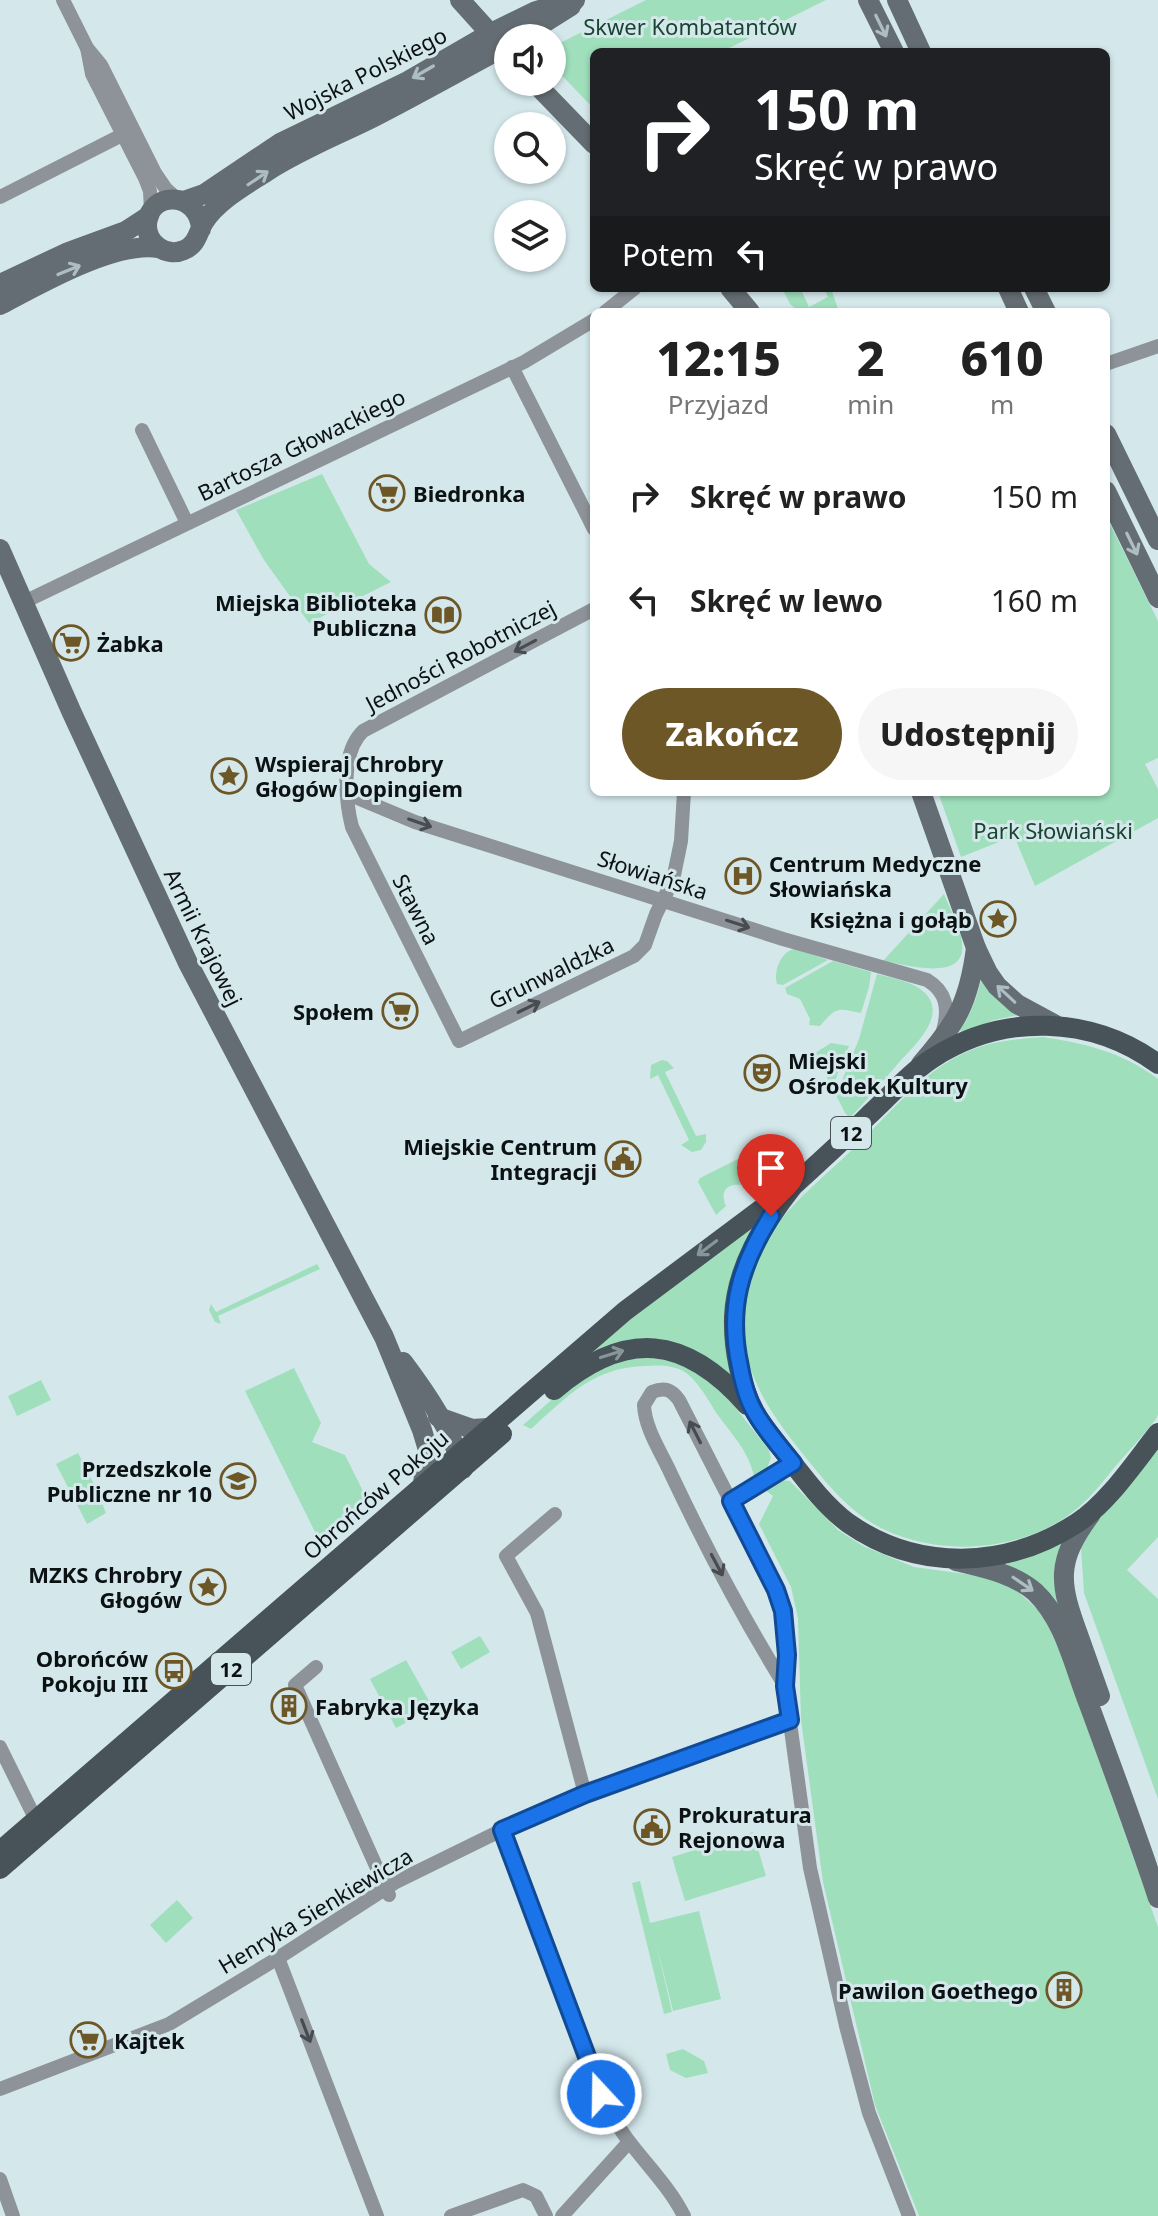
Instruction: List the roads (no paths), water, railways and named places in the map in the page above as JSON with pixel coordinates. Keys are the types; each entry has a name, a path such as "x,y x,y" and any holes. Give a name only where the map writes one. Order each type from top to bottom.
{"main road":[{"name":"12","path":"1158,1064 1116,1042 1054,1024 1016,1028 964,1041 931,1059 793,1186 760,1233 742,1274 734,1318 736,1350 756,1414 825,1501 856,1527 903,1550 952,1560 983,1558 1023,1548 1070,1527 1091,1514 1158,1433"},
{"name":"Obrońców Pokoju","path":"0,1869 457,1461 488,1428 645,1294 793,1186"},
{"name":"Obrońców Pokoju","path":"0,1851 423,1483 582,1367 608,1355 635,1348 670,1351 700,1363 733,1389 756,1414"}],"street":[{"path":"0,305 79,266 139,247 172,252 186,250 201,229 196,211 180,200 155,173 101,65 87,48 63,0"},
{"path":"460,0 494,32"},
{"name":"Wojska Polskiego","path":"538,24 578,0"},
{"name":"Wojska Polskiego","path":"524,24 536,11 578,0"},
{"path":"868,0 892,48"},
{"path":"897,0 919,48"},
{"path":"87,48 92,74 150,191 148,231 159,248"},
{"name":"Wojska Polskiego","path":"180,200 204,194 280,143 408,81 494,48"},
{"name":"Wojska Polskiego","path":"201,229 216,207 267,172 429,89 494,50"},
{"path":"548,96 590,140"},
{"path":"0,197 124,134"},
{"path":"0,284 66,253 126,231 161,202 180,200"},
{"path":"610,308 630,292"},
{"path":"733,292 747,308"},
{"name":"Bartosza Głowackiego","path":"24,602 512,367 590,322"},
{"path":"1110,363 1158,346"},
{"path":"512,367 590,521"},
{"path":"142,430 187,523"},
{"path":"1110,442 1158,540"},
{"path":"1110,499 1158,598"},
{"name":"Armii Krajowej","path":"0,549 72,713 205,997 384,1337 417,1380 430,1423 457,1461"},
{"name":"Jedności Robotniczej","path":"348,794 350,754 353,743 363,731 590,611"},
{"name":"Słowiańska","path":"348,794 415,822 927,980 934,984 946,1001 947,1014 940,1042"},
{"name":"Stawna","path":"348,794 349,815 356,838 459,1041"},
{"name":"Grunwaldzka","path":"459,1041 634,956 645,945 677,865 684,796"},
{"path":"922,796 976,948 997,986 1017,1004 1054,1024"},
{"path":"908,1078 940,1042 965,1003 976,948"},
{"path":"785,1686 755,1638 650,1429 644,1405 652,1392 665,1389 675,1393 776,1590 783,1611 787,1655 785,1686 810,1868 846,2026 878,2141 909,2216"},
{"path":"430,1423 488,1428"},
{"name":"Armii Krajowej","path":"423,1483 430,1423"},
{"path":"731,1501 793,1463"},
{"path":"555,1514 506,1556 537,1613 585,1794"},
{"path":"1091,1514 1067,1555 1063,1574 1064,1595 1158,1857"},
{"path":"952,1560 1013,1577 1037,1595 1051,1614 1066,1644 1114,1771 1158,1898"},
{"path":"316,1667 295,1685 388,1891"},
{"name":"Henryka Sienkiewicza","path":"0,2089 169,2024 388,1891 502,1830 585,1794 790,1720"},
{"path":"0,1747 36,1820"},
{"path":"502,1830 611,2114 684,2216"},
{"path":"278,1958 377,2216"},
{"path":"562,2216 629,2142"},
{"path":"0,2179 13,2216"},
{"path":"451,2216 523,2190 536,2196 546,2216"}],"place":[{"name":"Biedronka","path":"387,493"},
{"name":"Miejska Biblioteka Publiczna","path":"443,615"},
{"name":"Żabka","path":"71,643"},
{"name":"Wspieraj Chrobry Głogów Dopingiem","path":"229,776"},
{"name":"Centrum Medyczne Słowiańska","path":"743,876"},
{"name":"Księżna i gołąb","path":"998,919"},
{"name":"Społem","path":"400,1011"},
{"name":"Miejski Ośrodek Kultury","path":"762,1073"},
{"name":"Miejskie Centrum Integracji","path":"623,1159"},
{"name":"Przedszkole Publiczne nr 10","path":"238,1481"},
{"name":"MZKS Chrobry Głogów","path":"208,1587"},
{"name":"Obrońców Pokoju III","path":"174,1671"},
{"name":"Fabryka Języka","path":"289,1706"},
{"name":"Prokuratura Rejonowa","path":"652,1827"},
{"name":"Pawilon Goethego","path":"1064,1990"},
{"name":"Kajtek","path":"88,2040"}],"park label":[{"name":"Skwer Kombatantów","path":"690,26"},
{"name":"Park Słowiański","path":"1053,830"}]}
